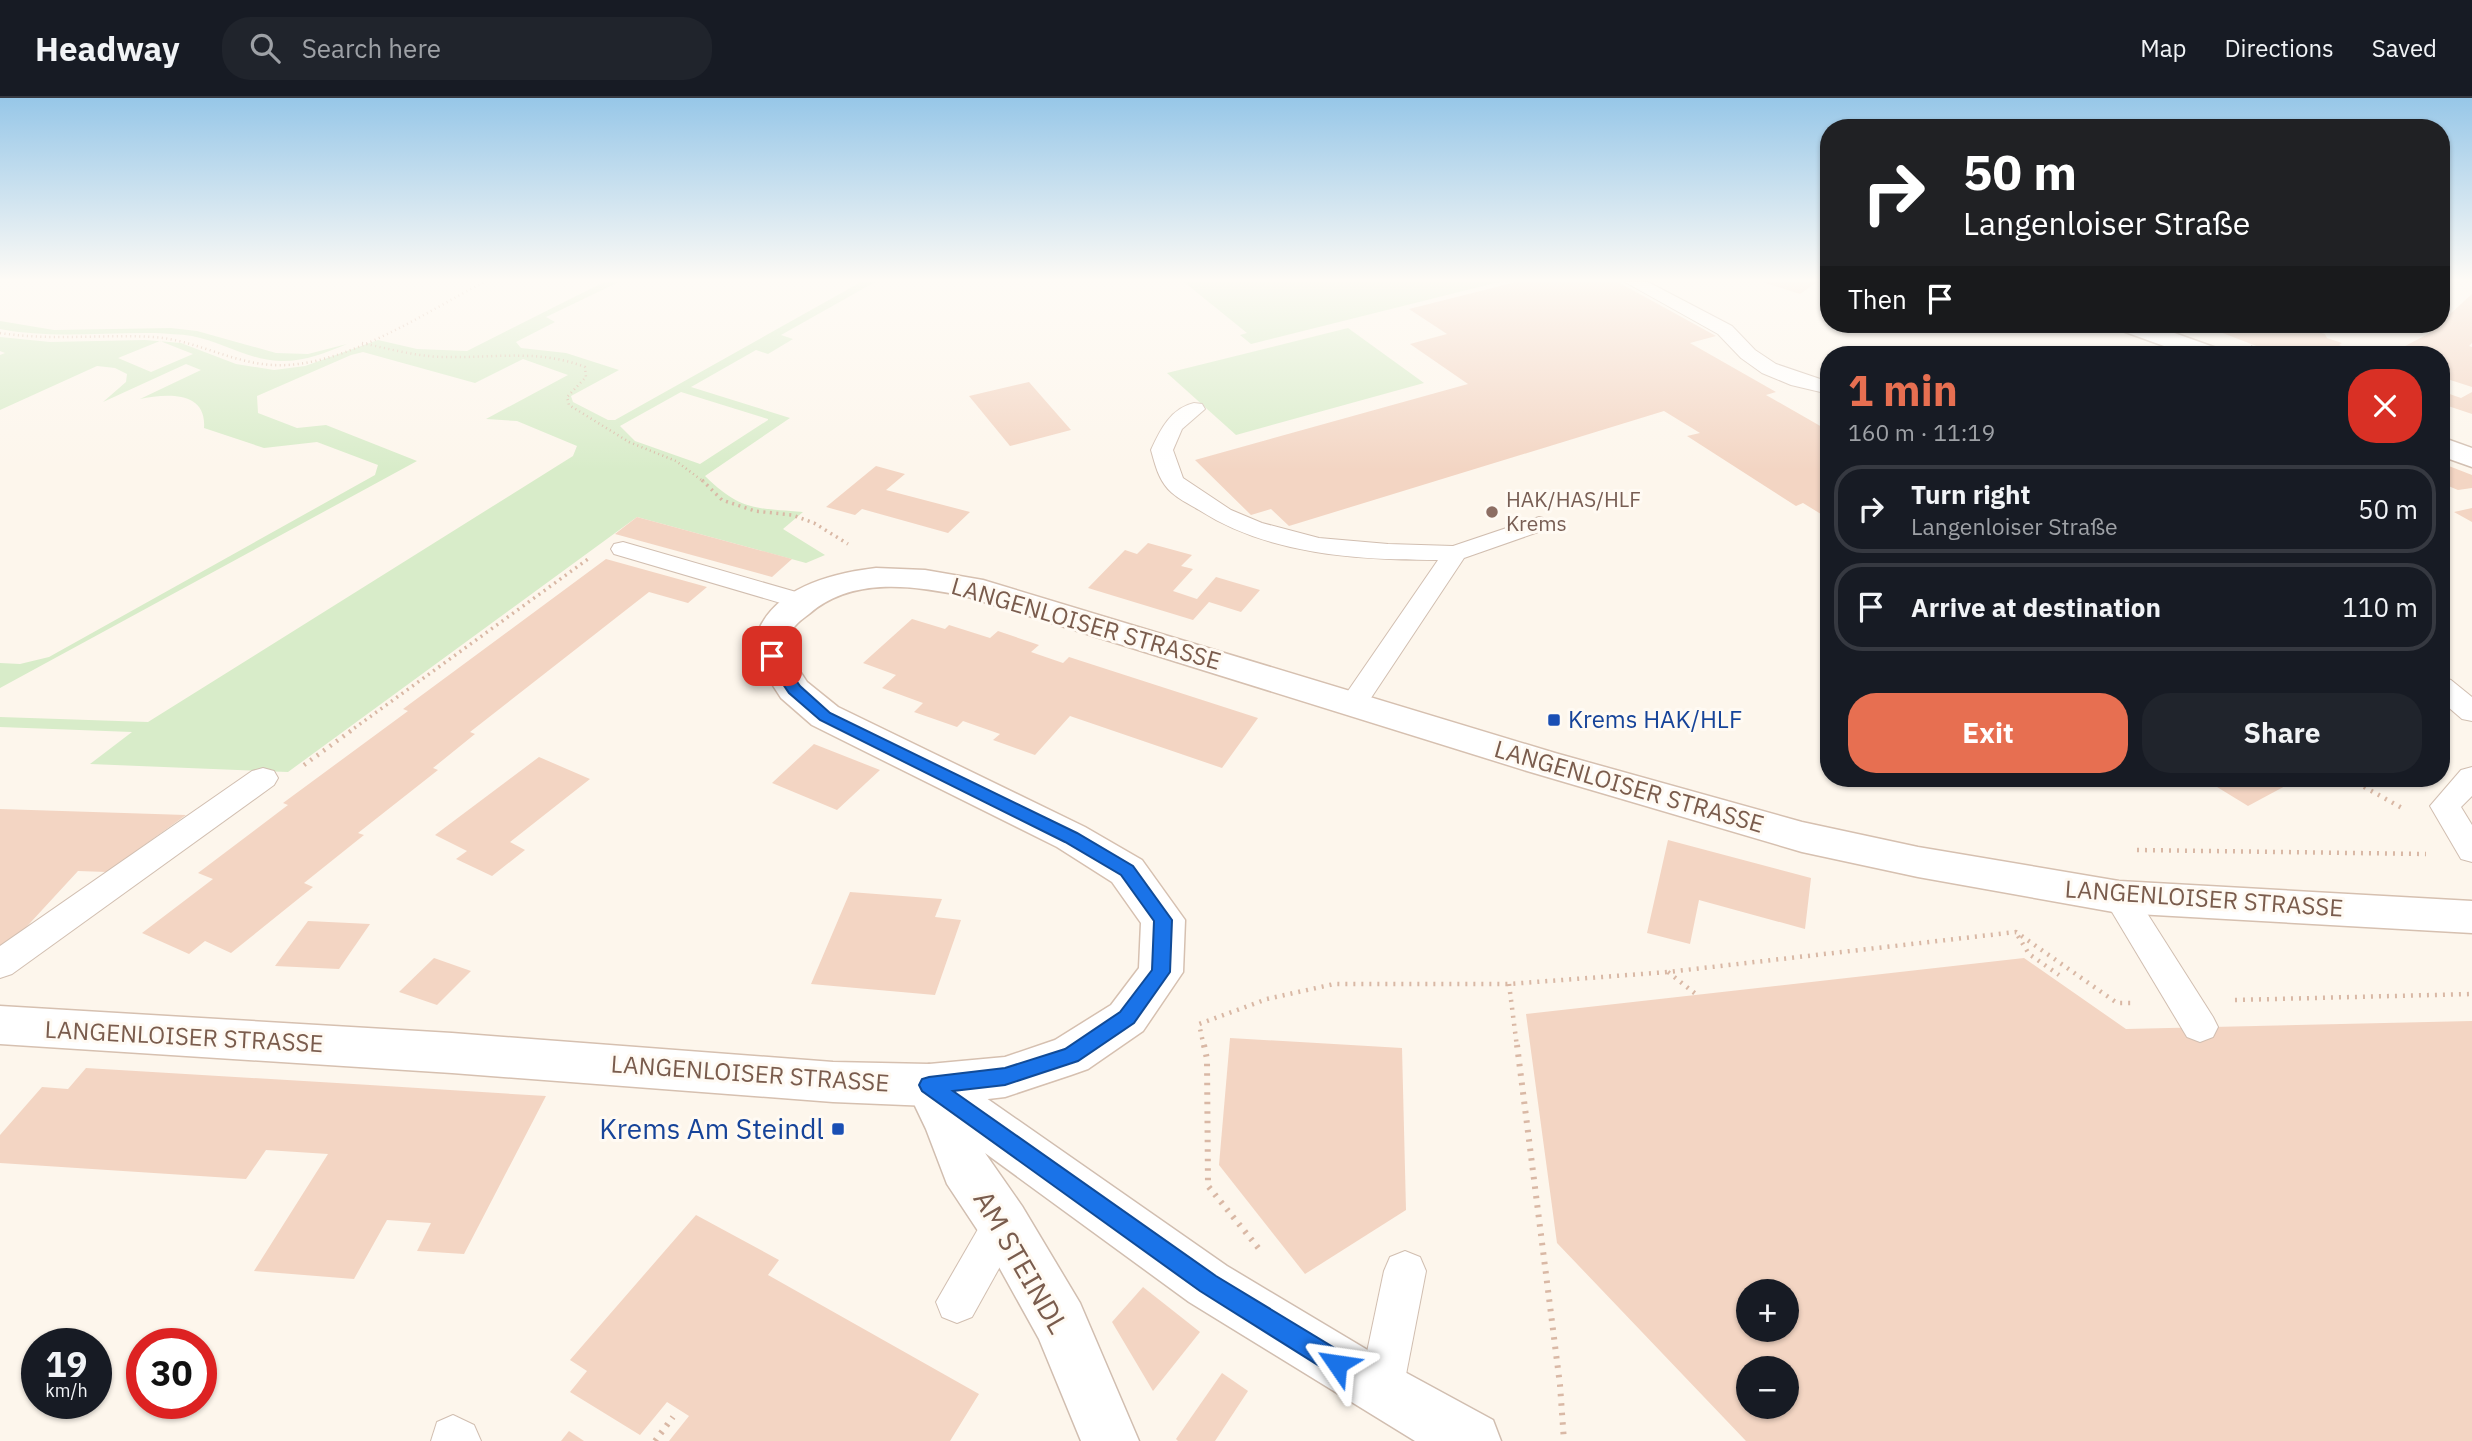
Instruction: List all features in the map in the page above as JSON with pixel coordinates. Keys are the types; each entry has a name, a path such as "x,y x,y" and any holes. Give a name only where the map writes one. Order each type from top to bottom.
{"street":[{"path":"2450,449 2472,458"},
{"name":"LANGENLOISER STRASSE","path":"0,1026 466,1054 833,1082 929,1085 1005,1077 1071,1055 1127,1018 1161,972 1163,920 1127,871 1071,837 825,716 794,690 772,656 776,628 801,601 836,585 874,578 921,578 971,587 1541,762 1802,837 1930,864 2119,897 2472,917"},
{"path":"929,1085 1208,1284 1381,1390 1472,1441"},
{"name":"AM STEINDL","path":"929,1085 951,1129 965,1168 1003,1223 1060,1322 1110,1441"}],"lane":[{"path":"1742,345 1752,357 1792,379 1820,386"},
{"path":"1194,409 1173,426 1162,450 1173,481 1212,510 1265,532 1324,545 1384,553 1455,553 1539,524"},
{"path":"623,549 801,601"},
{"path":"1353,704 1455,553"},
{"path":"2450,694 2472,712"},
{"path":"0,964 278,775"},
{"path":"2472,777 2445,806 2472,851"},
{"path":"2119,897 2191,1014"},
{"path":"957,1302 1003,1223"},
{"path":"1381,1390 1405,1271"}],"path":[{"path":"200,345 253,362 277,365 305,362 357,345"},
{"path":"370,345 422,355 448,357 542,353 569,359 585,367 586,377 567,397 569,405 629,442 677,461 696,474 722,500 755,512 792,515 843,539 874,578"},
{"path":"278,775 593,555 623,549"},
{"path":"2125,850 2430,855"},
{"path":"2016,932 2029,954 2059,975"},
{"path":"1259,1248 1208,1186 1207,1059 1199,1024 1267,999 1334,984 1509,984 1668,972 2016,932 2117,1003 2191,1014 2472,994"},
{"path":"1668,972 1697,995"},
{"path":"1509,984 1560,1385 1564,1441"},
{"path":"655,1441 673,1417"}],"green space":[{"path":"0,345 150,345 118,358 151,372 193,354 170,345 185,345 236,364 274,370 305,366 365,345 398,345 417,349 467,351 480,345 518,345 521,348 566,353 619,370 571,396 573,402 608,420 615,420 749,345 784,345 768,354 756,350 691,387 790,418 705,476 739,502 772,510 803,512 783,529 825,555 806,563 637,517 288,772 90,764 132,732 0,727 0,717 148,722 573,456 577,446 517,421 486,419 568,375 523,359 475,383 363,352 351,355 257,396 258,413 297,428 326,425 417,461 0,688 0,663 20,664 49,657 375,475 378,465 317,442 264,448 204,428 199,407 182,397 140,399 201,370 186,364 103,402 126,382 127,374 115,368 97,366 0,410 0,355 5,353 0,351","holes":["681,392 768,419 700,464 635,441 620,426"]},
{"path":"219,345 246,345 276,353 308,354 345,345 322,354 289,361 257,358"},
{"path":"1281,345 1371,345 1424,383 1236,435 1167,373"}],"building":[{"path":"1411,345 1693,345 1776,392 1766,395 1820,426 1820,513 1803,503 1796,506 1687,436 1700,433 1664,411 1289,526 1271,509 1251,515 1195,460 1468,384"},
{"path":"2253,345 2342,346 2256,346"},
{"path":"2470,345 2472,387 2450,380 2450,346 2405,346"},
{"path":"1029,382 1071,430 1010,446 969,396"},
{"path":"2472,392 2472,414 2450,407 2450,394 2461,398"},
{"path":"876,466 905,474 886,490 970,512 948,533 862,509 855,515 826,507"},
{"path":"2450,466 2472,475 2472,488 2458,490 2450,487"},
{"path":"2472,508 2472,522 2454,512"},
{"path":"637,517 792,559 772,577 615,534"},
{"path":"1148,543 1192,555 1181,566 1193,569 1173,591 1197,599 1216,577 1260,590 1241,612 1209,602 1193,620 1088,588 1125,550 1137,554"},
{"path":"606,559 707,587 688,603 649,592 470,732 475,734 433,768 438,770 358,833 364,835 304,883 313,887 231,953 205,941 189,954 142,933 213,879 198,873 288,805 283,803 408,711 403,709"},
{"path":"912,619 945,629 949,625 990,638 998,631 1039,645 1031,652 1063,663 1069,657 1258,718 1222,768 1070,716 1035,755 993,740 1000,734 963,721 957,727 914,712 923,703 882,688 896,675 863,663"},
{"path":"814,744 880,770 837,810 772,783"},
{"path":"539,757 590,779 510,842 525,850 492,876 456,859 467,851 435,835"},
{"path":"2217,787 2283,787 2248,806"},
{"path":"0,809 186,815 107,872 78,871 7,948 0,948"},
{"path":"1668,840 1811,878 1805,929 1699,900 1690,944 1647,933"},
{"path":"850,892 942,899 935,917 961,920 935,995 811,984"},
{"path":"308,921 370,924 339,969 275,966"},
{"path":"434,958 471,971 437,1005 399,992"},
{"path":"2024,958 2126,1029 2472,1021 2472,1441 1746,1441 1557,1243 1526,1014"},
{"path":"1230,1038 1402,1048 1406,1210 1305,1274 1219,1165"},
{"path":"86,1068 546,1096 464,1254 417,1251 431,1223 387,1220 354,1279 254,1271 328,1154 266,1150 246,1179 0,1163 0,1135 42,1087 68,1089"},
{"path":"696,1215 779,1260 768,1275 979,1394 950,1441 669,1441 689,1416 667,1402 640,1435 570,1392 587,1371 570,1360"},
{"path":"1143,1287 1200,1332 1153,1391 1112,1322"},
{"path":"1222,1373 1248,1391 1215,1441 1178,1441 1176,1439"},
{"path":"569,1431 584,1441 561,1441"}],"place":[{"name":"HAK/HAS/HLF Krems","path":"1492,512"},
{"name":"Krems HAK/HLF","path":"1554,720"},
{"name":"Krems Am Steindl","path":"838,1129"}],"route":[{"path":"772,656 794,690 825,716 1071,837 1127,871 1163,920 1161,972 1127,1018 1071,1055 1005,1077 929,1085 1208,1284 1337,1364"}]}
